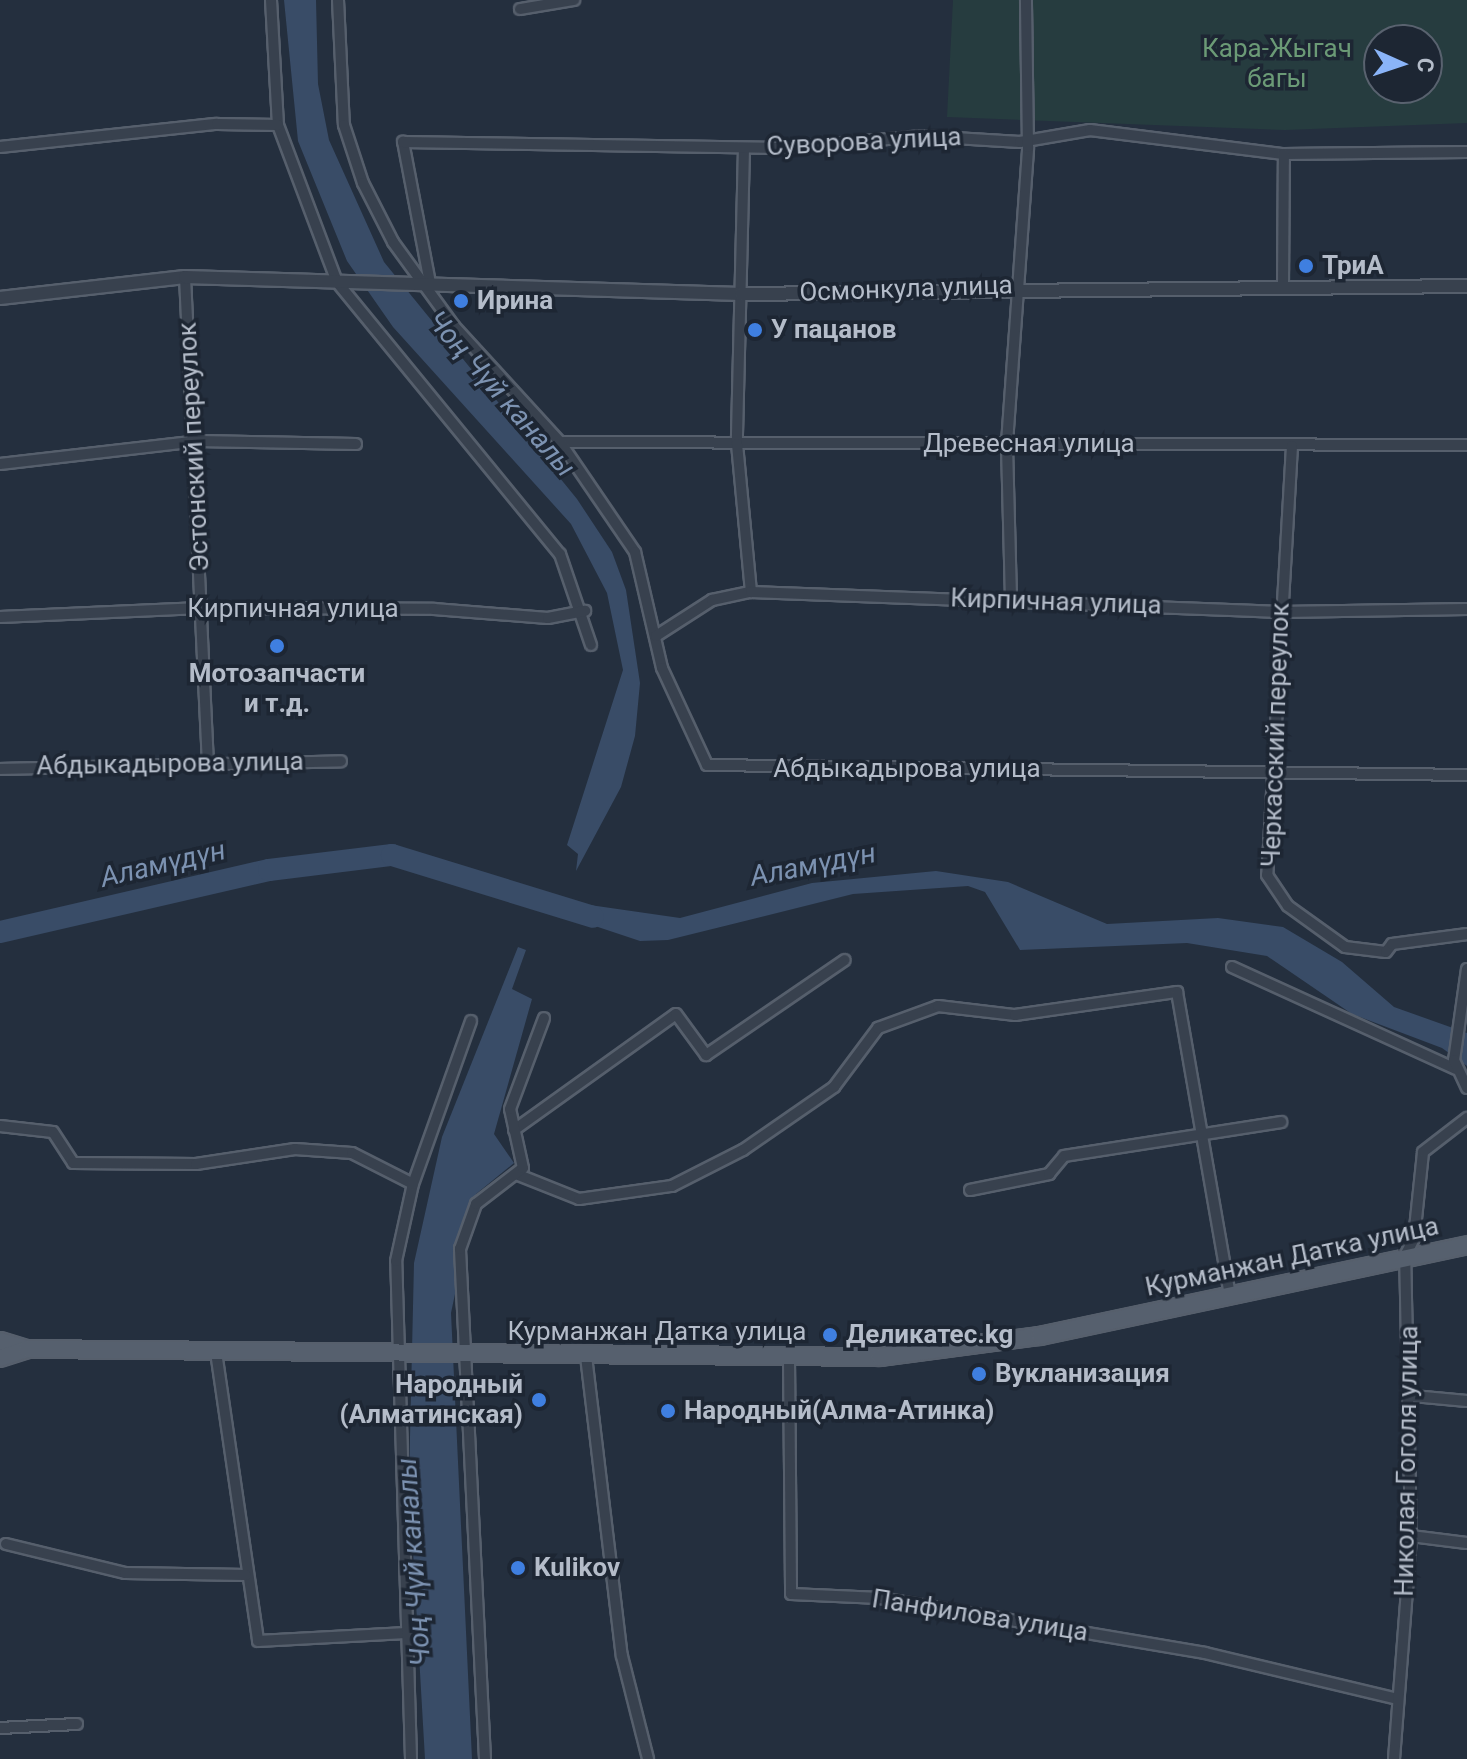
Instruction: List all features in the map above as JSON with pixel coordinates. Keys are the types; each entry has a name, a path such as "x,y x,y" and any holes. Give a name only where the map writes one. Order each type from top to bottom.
{"main road":[{"name":"Курманжан Датка улица","path":"0,1341 27,1349 789,1358 958,1349 1229,1291 1467,1245"},
{"name":"Курманжан Датка улица","path":"0,1358 27,1349"}],"street":[{"path":"271,0 278,125 341,282 560,554 585,611 591,645"},
{"path":"338,0 344,125 353,154 393,242 424,284"},
{"path":"520,9 574,0"},
{"path":"1011,599 1007,443 1015,285 1028,140 1026,0"},
{"path":"0,147 217,124 278,125"},
{"name":"Суворова улица","path":"424,284 403,142 744,148 922,136 1028,140 1090,130 1284,154 1467,152"},
{"path":"744,148 737,444 751,592"},
{"path":"1283,286 1284,154"},
{"name":"Осмонкула улица","path":"0,298 185,277 741,294 1015,285 1467,286"},
{"name":"Эстонский переулок","path":"185,277 198,441 208,762"},
{"name":"Абдыкадырова улица","path":"424,284 454,326 560,442 629,541 667,680 707,765 1467,775"},
{"path":"0,464 198,441 356,444"},
{"name":"Древесная улица","path":"560,442 1467,445"},
{"name":"Черкасский переулок","path":"1292,446 1267,875 1288,906 1345,947 1386,952 1392,944 1467,934"},
{"name":"Кирпичная улица","path":"656,636 712,600 751,592 1011,599 1281,612 1467,609"},
{"name":"Кирпичная улица","path":"0,617 201,608 434,609 548,618 585,611"},
{"name":"Абдыкадырова улица","path":"0,769 341,761"},
{"path":"514,1130 676,1014 706,1055 845,960"},
{"path":"1232,967 1455,1065"},
{"path":"1467,969 1455,1020 1455,1065 1467,1088"},
{"path":"516,1174 579,1199 672,1186 743,1150 834,1087 878,1028 938,1006 1015,1015 1177,992 1229,1291"},
{"path":"485,1759 462,1355 460,1249 476,1204 523,1168 510,1109 544,1018"},
{"path":"411,1759 396,1261 413,1184 471,1021"},
{"name":"Николая Гоголя улица","path":"1394,1759 1411,1536 1413,1396 1405,1256 1414,1238 1423,1152 1467,1118"},
{"path":"970,1190 1049,1174 1064,1156 1281,1122"},
{"path":"0,1126 53,1132 73,1163 196,1164 295,1149 352,1153 413,1184"},
{"path":"216,1352 258,1641 406,1633"},
{"path":"586,1356 622,1656 648,1759"},
{"name":"Панфилова улица","path":"789,1358 791,1594 880,1598 1205,1653 1398,1699"},
{"path":"1413,1396 1467,1401"},
{"path":"1411,1536 1467,1543"},
{"path":"6,1544 125,1573 246,1575"},
{"path":"0,1728 77,1724"}],"green space":[{"name":"Кара-Жыгач багы","path":"953,0 1467,0 1467,123 1285,130 947,117"}],"water":[{"path":"284,0 316,0 318,84 329,140 384,262 577,499 612,552 626,590 640,683 635,736 621,787 576,871 578,854 567,845 623,670 607,593 571,524 393,327 347,261 298,141"},
{"path":"936,871 1008,882 1107,924 1218,918 1283,927 1342,962 1394,1007 1467,1033 1467,1066 1442,1048 1352,1014 1267,956 1187,943 1020,950 985,892 968,886 853,894 668,940 640,941 562,915 569,902 680,918 812,883"},
{"name":"Чоң Чүй каналы","path":"518,947 526,950 512,989 532,999 494,1134 514,1163 476,1194 451,1313 472,1759 425,1759 409,1481 414,1263 442,1137"}],"waterway":[{"name":"Аламүдүн","path":"0,932 269,870 392,855 593,917"}],"place":[{"name":"ТриА","path":"1306,266"},
{"name":"Ирина","path":"461,301"},
{"name":"У пацанов","path":"755,330"},
{"name":"Мотозапчасти и т.д.","path":"277,646"},
{"name":"Деликатес.kg","path":"830,1335"},
{"name":"Вукланизация","path":"979,1374"},
{"name":"Народный (Алматинская)","path":"539,1400"},
{"name":"Народный(Алма-Атинка)","path":"668,1411"},
{"name":"Kulikov","path":"518,1568"}]}
